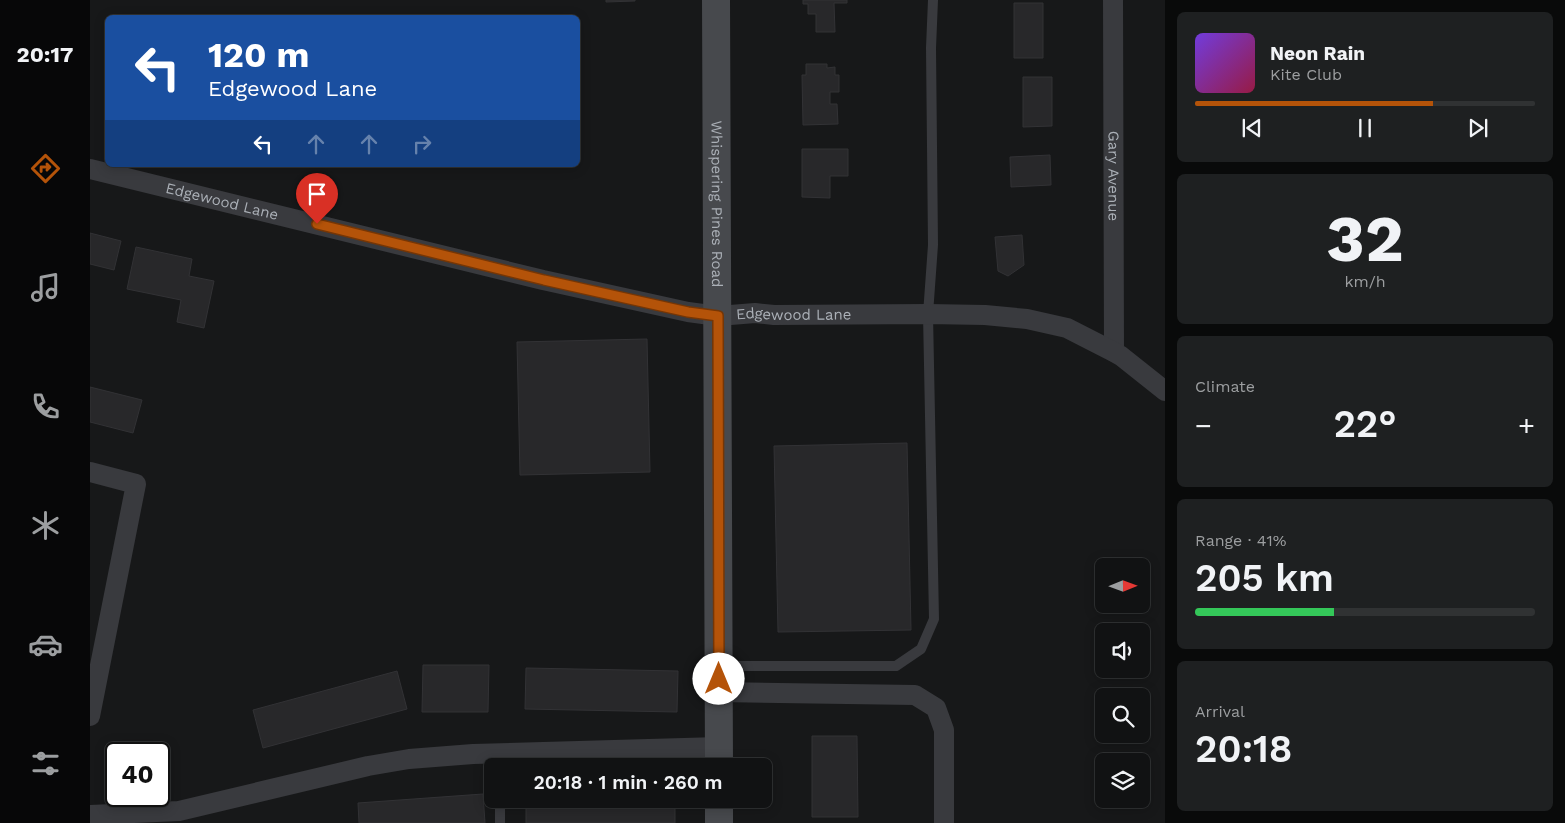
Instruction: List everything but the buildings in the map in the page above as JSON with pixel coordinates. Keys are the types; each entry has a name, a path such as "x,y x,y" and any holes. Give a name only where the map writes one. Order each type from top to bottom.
{"street":[{"name":"Whispering Pines Road","path":"716,0 719,757"},
{"name":"Gary Avenue","path":"1113,0 1114,352"},
{"name":"Edgewood Lane","path":"90,169 544,280 688,312 718,316 755,313 774,315 928,314 985,315 1027,319 1067,328 1114,352 1165,391"},
{"path":"90,472 136,484 90,716"},
{"path":"719,679 915,695 936,708 944,730 944,823"},
{"path":"646,758 719,757"},
{"path":"90,815 179,811 368,766 409,759 484,760"},
{"path":"719,808 719,823"}],"lane":[{"path":"719,679 896,666 921,649 934,619 928,314 933,245 933,0"},
{"path":"500,808 500,823"}],"route":[{"path":"317,224 544,280 688,312 718,316 719,679"}]}
